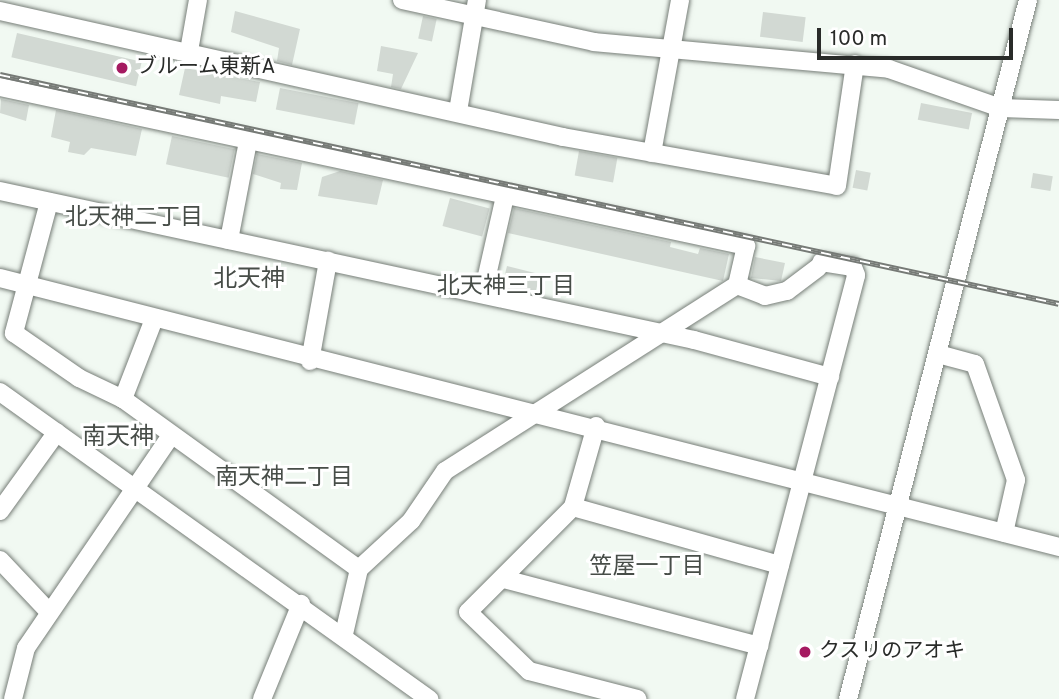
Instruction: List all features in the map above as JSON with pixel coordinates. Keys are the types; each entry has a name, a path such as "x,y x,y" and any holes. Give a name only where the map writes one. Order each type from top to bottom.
{"street":[{"path":"188,51 198,0"},
{"path":"402,0 477,6 594,42 855,64 1001,108 1059,110"},
{"path":"652,153 675,48 680,0"},
{"path":"848,699 1028,0"},
{"path":"458,111 477,6"},
{"path":"0,11 652,153 837,186 855,64"},
{"path":"0,86 746,246 737,285 531,413 444,471 411,521 359,569 344,634"},
{"path":"229,240 248,141"},
{"path":"0,191 483,293 660,333 830,377"},
{"path":"483,293 505,196"},
{"path":"49,202 14,333 79,378 123,399 170,437 359,569"},
{"path":"310,361 328,261"},
{"path":"737,285 765,296 787,291 820,265 853,267 856,275 745,699"},
{"path":"0,278 310,361 596,426 1059,547"},
{"path":"123,399 154,319"},
{"path":"938,354 971,360 980,377 1016,480 1004,533"},
{"path":"0,392 344,634 429,699"},
{"path":"596,426 573,507 504,579 468,612 528,671 587,693 637,699"},
{"path":"0,511 57,432"},
{"path":"13,699 26,648 134,486 170,437"},
{"path":"573,507 780,565"},
{"path":"0,560 49,612"},
{"path":"504,579 758,646"},
{"path":"262,699 301,604"}],"building":[{"path":"235,11 300,29 292,65 277,61 279,48 231,32"},
{"path":"763,12 806,17 803,42 760,37"},
{"path":"423,16 437,19 432,41 418,38"},
{"path":"17,33 142,62 136,86 11,57"},
{"path":"381,46 418,53 401,89 391,87 393,74 377,71"},
{"path":"185,68 260,82 256,102 221,96 220,104 179,95"},
{"path":"280,88 359,103 354,125 276,110"},
{"path":"1,99 29,105 26,121 0,113"},
{"path":"921,103 972,113 969,130 918,120"},
{"path":"56,110 142,129 136,156 91,148 84,155 68,152 70,142 51,137"},
{"path":"172,136 235,149 229,178 166,164"},
{"path":"579,151 617,158 613,182 575,176"},
{"path":"257,154 302,163 297,190 280,189 281,183 253,174"},
{"path":"856,170 871,173 867,191 853,188"},
{"path":"340,171 383,180 377,205 318,196 322,177"},
{"path":"1033,173 1053,176 1050,191 1031,188"},
{"path":"450,198 490,209 482,237 442,226"},
{"path":"514,208 671,242 670,247 698,254 700,248 729,254 723,281 508,233"},
{"path":"755,257 785,263 781,281 751,278"},
{"path":"507,266 540,274 535,294 502,285"}],"railway":[{"path":"0,75 1059,304"}],"place":[{"name":"ブルーム東新A","path":"122,68"},
{"name":"クスリのアオキ","path":"805,652"}],"district":[{"name":"北天神二丁目","path":"134,219"},
{"name":"北天神","path":"249,281"},
{"name":"北天神三丁目","path":"506,288"},
{"name":"南天神","path":"118,439"},
{"name":"南天神二丁目","path":"284,479"},
{"name":"笠屋一丁目","path":"647,568"}]}
